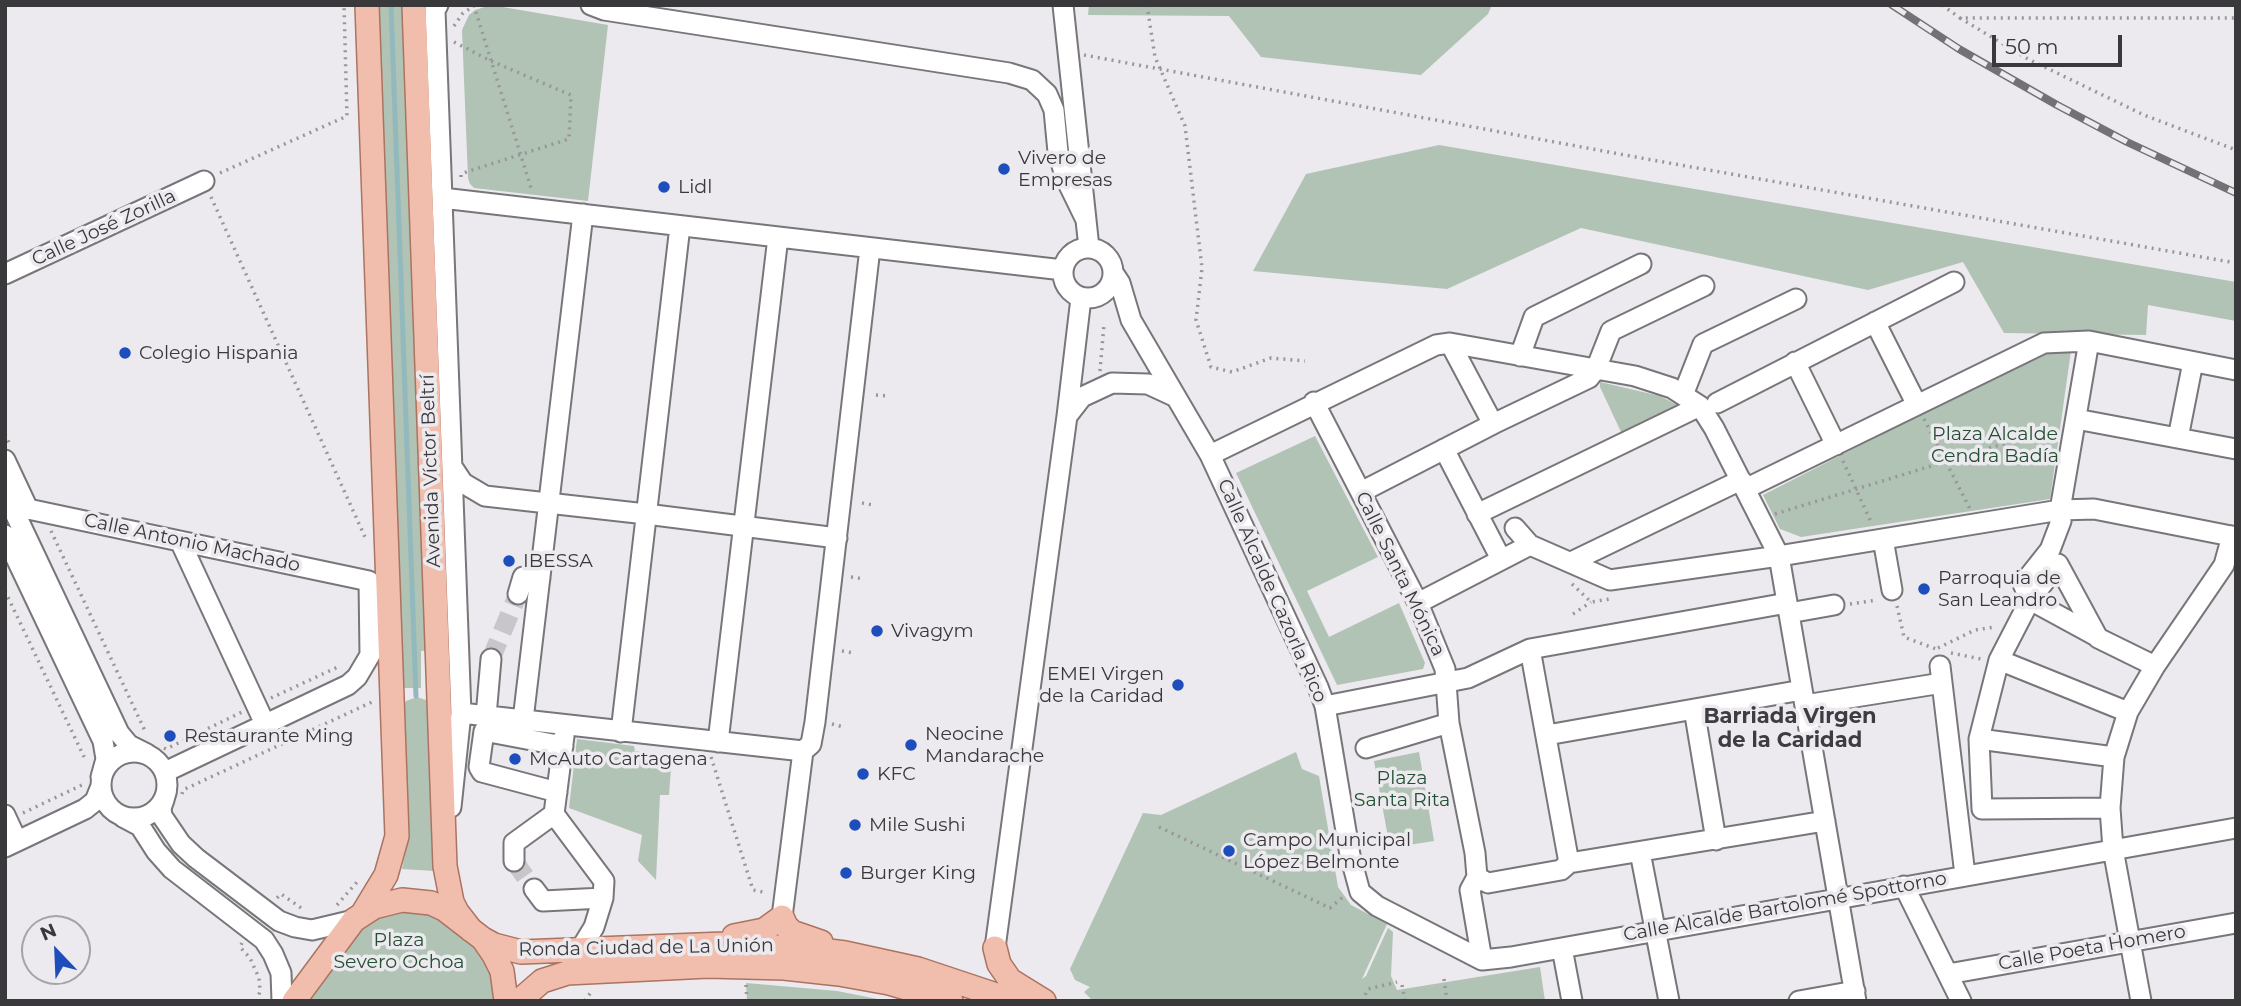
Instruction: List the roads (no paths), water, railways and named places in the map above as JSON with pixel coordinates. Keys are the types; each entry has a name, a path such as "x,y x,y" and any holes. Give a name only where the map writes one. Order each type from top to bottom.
{"main road":[{"path":"294,1001 352,914 387,874 397,836 367,5"},
{"name":"Avenida Víctor Beltrí","path":"430,6 445,860 452,902 477,935"},
{"path":"352,914 387,902 416,900 444,909 477,935 502,971 506,1001"},
{"path":"680,945 764,930 782,916 786,926 797,934 884,960"},
{"name":"Ronda Ciudad de La Unión","path":"477,935 494,945 521,952 680,945 786,947 845,953 884,960 951,990"},
{"path":"951,990 980,971 995,948"},
{"path":"995,948 999,964 1010,980 1044,1001"},
{"name":"Ronda Ciudad de La Unión","path":"519,1001 542,981 567,973 708,966 784,968 1014,1001"}],"street":[{"path":"591,5 604,10 1009,73 1032,80 1047,94 1054,110 1058,152 1066,179 1086,220"},
{"path":"1062,5 1089,248"},
{"path":"430,6 442,198 461,713 445,860"},
{"name":"Calle José Zorilla","path":"5,274 204,181"},
{"path":"442,198 1063,270"},
{"path":"523,720 583,214"},
{"path":"621,732 680,226"},
{"path":"714,747 744,525 778,237"},
{"path":"782,916 803,751 811,744 838,538 870,248"},
{"path":"1089,248 1102,252 1108,258 1120,283 1131,320 1066,284 1063,270 1075,252 1089,248"},
{"path":"1520,356 1534,317 1641,264"},
{"path":"995,948 1067,416 1089,297 1111,284 1114,274"},
{"path":"1478,514 1795,362 1954,282"},
{"path":"1361,492 1589,378 1611,331 1704,286"},
{"path":"1683,395 1703,344 1796,299"},
{"name":"Calle Alcalde Cazorla Rico","path":"1131,320 1210,455 1325,706 1352,889 1377,906 1482,960"},
{"path":"1875,322 1917,405"},
{"path":"2089,341 2061,516 2050,550 2023,584 2030,600 2155,666"},
{"path":"1571,562 1836,444 2044,343 2089,341 2236,370"},
{"path":"1450,343 1493,424"},
{"path":"1210,455 1314,402 1436,345 1450,343 1659,383 1708,404"},
{"path":"1795,362 1836,444"},
{"path":"2178,438 2193,362"},
{"path":"1067,416 1082,397 1112,383 1147,384 1174,396"},
{"name":"Calle Santa Mónica","path":"1314,402 1418,603 1445,669 1449,723 1474,883 1482,960"},
{"path":"1708,404 1714,428 1779,556 1855,996 1799,1001"},
{"path":"2075,424 2236,449"},
{"path":"1444,449 1501,559"},
{"path":"10,457 28,512 119,733 129,745 149,749 165,772 172,800"},
{"path":"453,468 463,483 485,496 646,513 838,538"},
{"path":"5,492 28,512"},
{"path":"455,524 465,508 485,496"},
{"path":"1515,528 1530,545 1610,580 1779,556 1878,534 2061,516 2094,509 2234,537 2224,565 2155,666 2128,712 2114,757 2110,808 2113,849 2141,1001"},
{"name":"Calle Antonio Machado","path":"28,512 369,580 370,655 354,665 348,685 265,724"},
{"path":"1878,534 1894,594"},
{"path":"5,535 103,741 106,759 97,777 95,801 85,809"},
{"path":"165,772 265,724 180,541"},
{"path":"1418,603 1530,545"},
{"path":"2098,638 2058,564 2030,600 1999,660 1979,739 1982,808 2110,808"},
{"path":"518,594 523,576 540,578"},
{"path":"1325,706 1447,684 1468,678 1530,649 1788,608 1834,606"},
{"path":"1530,649 1570,863"},
{"path":"486,716 491,659"},
{"path":"1999,660 2128,712"},
{"path":"1547,735 1694,709 1804,697 1939,666 1965,875"},
{"path":"1694,709 1716,840"},
{"path":"461,713 621,732 714,747 803,751"},
{"path":"1366,748 1449,723"},
{"path":"566,725 554,814 604,881 603,898 594,927 580,950"},
{"path":"557,792 481,772 479,767 484,731 563,746"},
{"path":"1979,739 2114,757"},
{"path":"97,777 119,755 149,749"},
{"path":"97,777 105,802 139,827 172,869 253,931 269,947 278,963 282,1001"},
{"path":"172,800 162,806 162,816 181,844 196,858 276,907 283,923 306,929 326,928 352,914"},
{"path":"6,817 11,844 85,809 97,806 134,818 149,815 172,800"},
{"path":"514,861 514,843 554,814"},
{"path":"1474,883 1561,870 1570,863 1825,821"},
{"name":"Calle Alcalde Bartolomé Spottorno","path":"1482,960 2236,828"},
{"path":"1640,852 1668,1001"},
{"path":"1905,886 1961,1001"},
{"path":"534,889 543,901 603,898"},
{"name":"Calle Poeta Homero","path":"1948,974 2236,923"},
{"path":"1562,948 1572,1001"}],"waterway":[{"path":"391,5 416,696"}],"tunnel":[{"path":"491,659 518,594"},
{"path":"514,861 534,889"}],"railway":[{"path":"1892,5 1959,49 2057,105 2127,142 2236,193"}],"place":[{"name":"Vivero de Empresas","path":"1004,169"},
{"name":"Lidl","path":"664,187"},
{"name":"Colegio Hispania","path":"125,353"},
{"name":"IBESSA","path":"509,561"},
{"name":"Parroquia de San Leandro","path":"1924,589"},
{"name":"Vivagym","path":"877,631"},
{"name":"EMEI Virgen de la Caridad","path":"1178,685"},
{"name":"Restaurante Ming","path":"170,736"},
{"name":"Neocine Mandarache","path":"911,745"},
{"name":"McAuto Cartagena","path":"515,759"},
{"name":"KFC","path":"863,774"},
{"name":"Mile Sushi","path":"855,825"},
{"name":"Campo Municipal López Belmonte","path":"1229,851"},
{"name":"Burger King","path":"846,873"}],"district":[{"name":"Barriada Virgen de la Caridad","path":"1790,729"}],"park label":[{"name":"Plaza Alcalde Cendra Badía","path":"1995,445"},
{"name":"Plaza Santa Rita","path":"1402,789"},
{"name":"Plaza Severo Ochoa","path":"399,951"}]}
